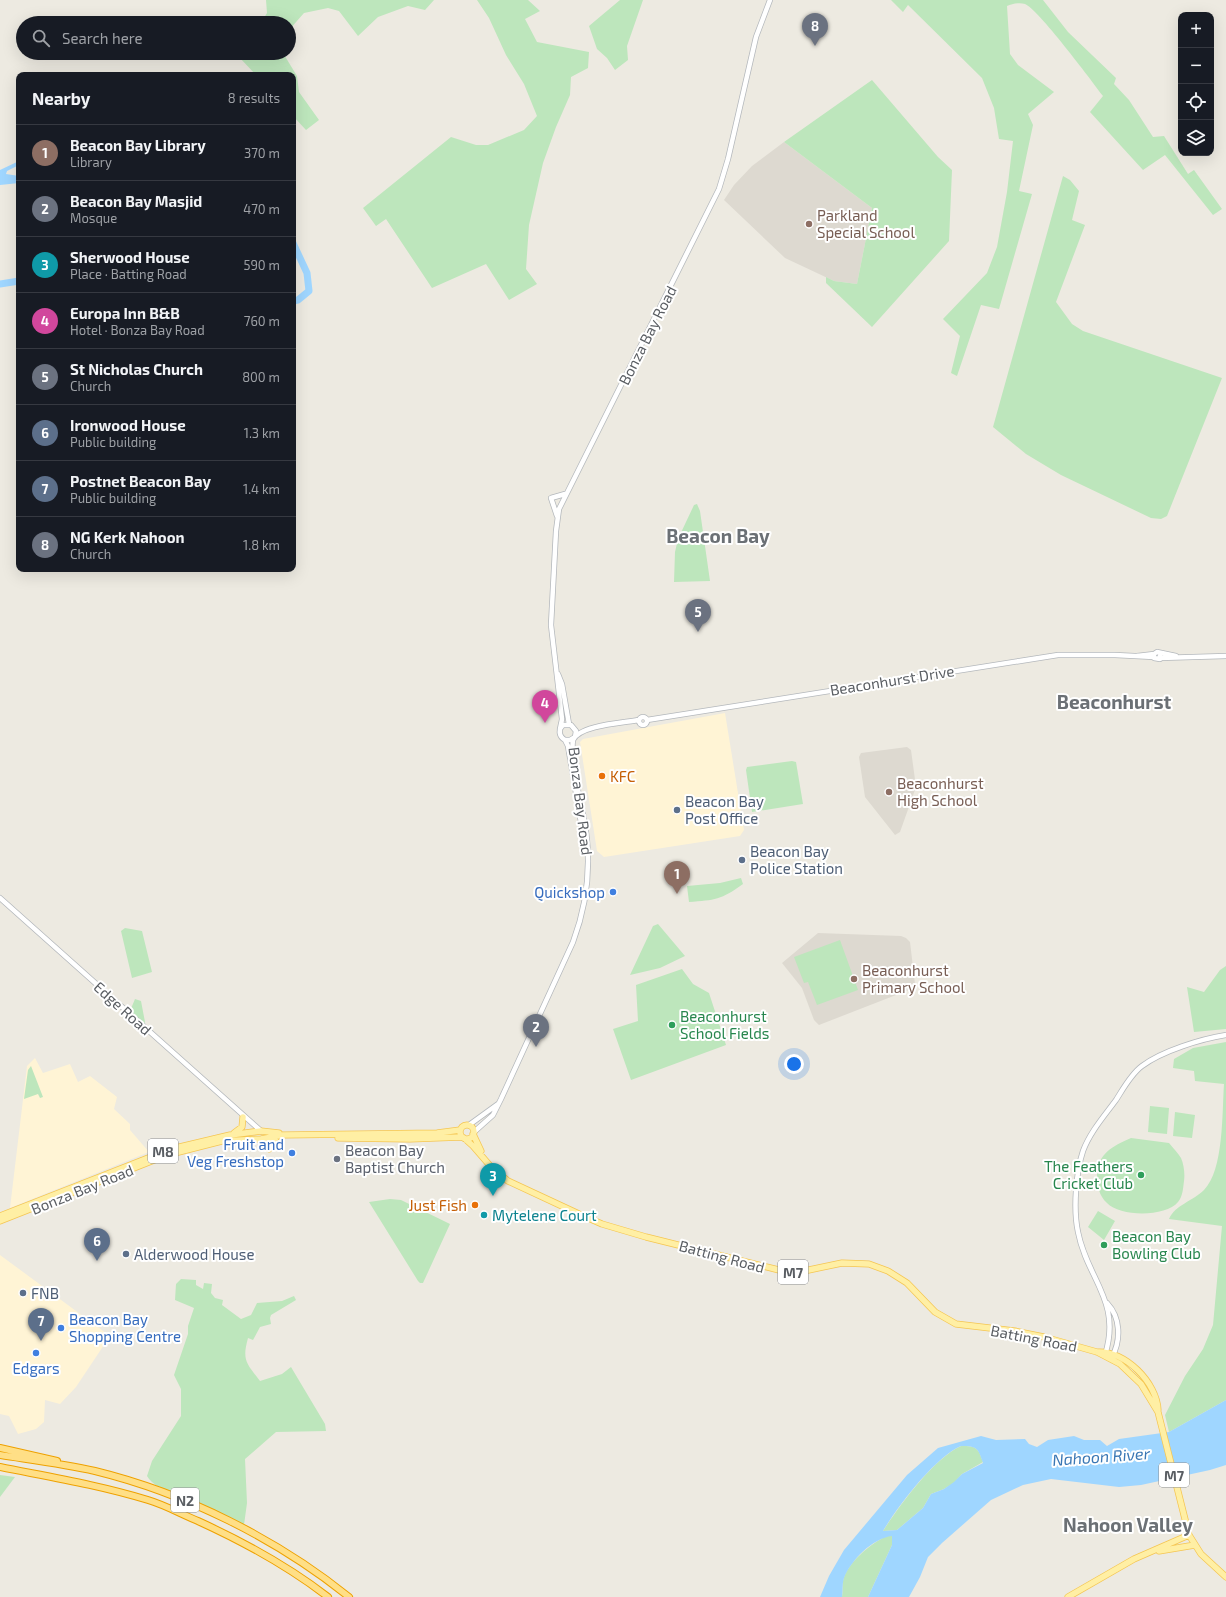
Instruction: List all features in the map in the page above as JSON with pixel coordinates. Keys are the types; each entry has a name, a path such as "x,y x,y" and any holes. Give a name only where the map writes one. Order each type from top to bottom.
{"highway":[{"path":"0,1448 52,1459 69,1466"},
{"name":"N2","path":"0,1455 69,1466 120,1478 187,1501 284,1552 320,1575 349,1597"},
{"name":"N2","path":"0,1467 89,1484 150,1501 211,1527 256,1550 287,1568 328,1597"}],"main road":[{"path":"230,1135 242,1127 245,1118"},
{"path":"469,1125 473,1128 474,1133 470,1138 463,1137 460,1130 463,1126 469,1125"},
{"name":"Bonza Bay Road","path":"0,1216 154,1154 230,1135 324,1135 445,1132 460,1130"},
{"name":"Batting Road","path":"474,1133 486,1161"},
{"name":"Bonza Bay Road","path":"0,1221 168,1155 222,1141 260,1134"},
{"path":"269,1149 271,1142 281,1135"},
{"name":"Bonza Bay Road","path":"324,1135 345,1139 463,1137"},
{"name":"Batting Road","path":"463,1137 501,1176 522,1188 602,1224 646,1237 783,1271 804,1271 842,1263 869,1264 888,1271 907,1282 935,1312 956,1324 1015,1331 1072,1344 1112,1356 1141,1384 1158,1412 1189,1535 1194,1545 1211,1565 1226,1577"},
{"path":"1068,1597 1134,1559 1189,1535"},
{"path":"1150,1552 1194,1545"}],"street":[{"name":"Bonza Bay Road","path":"560,729 562,719 557,684 558,673 552,625 557,518 559,510 719,189 728,159 756,36 764,11 770,0"},
{"path":"557,518 551,498 562,496 567,492"},
{"name":"Beaconhurst Drive","path":"590,729 639,720 642,717 647,720 1040,657 1058,655 1154,656 1157,652 1160,656 1226,656"},
{"name":"Bonza Bay Road","path":"558,673 562,684 571,725"},
{"path":"563,725 590,729 574,736 570,740 565,740 560,737 560,729 563,725"},
{"path":"571,725 576,731 574,736"},
{"name":"Bonza Bay Road","path":"474,1133 493,1115 573,942 584,903 589,865 588,843 572,745 574,736"},
{"name":"Bonza Bay Road","path":"565,740 568,746 589,865"},
{"name":"Edge Road","path":"0,898 245,1118 260,1134"},
{"path":"1106,1354 1111,1328 1106,1302 1083,1249 1077,1231 1077,1189 1079,1167 1084,1150 1119,1094 1141,1067 1194,1042 1226,1035"},
{"name":"Bonza Bay Road","path":"469,1125 498,1104"},
{"path":"1106,1302 1114,1310 1118,1328 1117,1344 1112,1356"}],"shaded area":[{"name":"Parkland Special School","path":"784,142 872,208 857,284 834,281 785,258 724,200 734,185 752,166"},
{"path":"725,713 744,830 740,836 604,857 597,851 580,742 583,739"},
{"name":"Beaconhurst High School","path":"907,747 911,750 916,787 900,832 895,835 865,797 859,757 861,753"},
{"name":"Beaconhurst Primary School","path":"818,933 901,936 906,938 910,942 915,984 914,988 819,1025 814,1020 802,988 782,963"},
{"path":"35,1058 43,1073 70,1064 78,1082 90,1076 117,1097 114,1109 130,1124 130,1130 149,1152 10,1208 27,1066"},
{"path":"0,1255 110,1336 76,1387 60,1404 45,1400 44,1422 36,1429 18,1434 9,1416 0,1414"}],"green space":[{"path":"266,0 434,0 425,10 408,6 378,17 358,36 339,11 328,8 304,13 296,22 296,16 265,16 267,13"},
{"path":"477,0 528,0 540,11 525,19 537,42 589,52 588,68 571,77 570,95 556,127 543,163 529,225 526,269 537,284 509,300 486,264 432,288 386,219 376,226 363,208 451,137 476,145 488,145 524,130 537,116 524,84 506,55 489,18"},
{"path":"620,0 643,0 627,46 628,60 615,70 607,58 597,49 589,26"},
{"path":"891,0 1043,0 1068,32 1116,78 1114,84 1129,100 1153,137 1164,136 1188,174 1194,170 1222,209 1213,215 1165,155 1143,170 1090,112 1103,96 1052,31 1032,9 1025,4 1018,3 1007,6 1010,54 1018,65 1054,92 1028,114 1033,125 1019,191 1032,194 999,309 981,305 957,376 951,373 960,336 943,319 987,273 997,247 1007,192 1013,141 999,139 994,108 982,78 908,5 903,12"},
{"path":"242,60 287,60 295,72 253,72"},
{"path":"296,74 299,92 319,120 306,130 296,119"},
{"path":"872,80 938,157 952,170 949,241 872,327 826,283 826,277 834,281 857,284 872,208 784,142"},
{"path":"1063,176 1070,180 1079,191 1072,220 1085,225 1056,302 1072,324 1083,331 1222,378 1167,516 1161,519 1151,518 1061,475 1026,454 993,427"},
{"path":"697,504 700,511 710,581 674,582 675,552 678,539 694,505"},
{"path":"792,761 796,762 803,804 752,812 746,770 747,767"},
{"path":"741,878 743,884 723,896 712,900 689,902 687,886 720,883"},
{"path":"658,924 685,956 660,968 630,975 653,926"},
{"path":"125,928 142,931 152,972 132,978 121,931"},
{"path":"840,940 858,990 817,1005 808,982 804,983 794,957"},
{"path":"1226,966 1226,1029 1194,1032 1187,987 1204,992 1220,970"},
{"name":"Beaconhurst School Fields","path":"682,969 693,984 709,993 726,1045 631,1080 613,1029 638,1021 636,985"},
{"path":"135,999 141,1001 145,1022 144,1024 130,1011"},
{"path":"1226,1042 1226,1400 1169,1432 1165,1415 1185,1376 1203,1349 1213,1325 1222,1226 1169,1219 1175,1210 1200,1194 1211,1181 1219,1155 1224,1084 1195,1081 1194,1071 1173,1068 1174,1059 1193,1048"},
{"path":"31,1066 43,1097 40,1098 38,1094 24,1099 28,1070"},
{"path":"1150,1106 1169,1108 1167,1134 1148,1132"},
{"path":"1175,1112 1195,1115 1192,1138 1173,1136"},
{"name":"The Feathers Cricket Club","path":"1131,1138 1169,1143 1181,1158 1184,1172 1182,1192 1180,1200 1172,1207 1154,1213 1132,1213 1113,1208 1102,1197 1097,1179 1100,1161 1103,1156 1113,1147"},
{"path":"390,1199 401,1200 450,1224 423,1283 418,1281 369,1202"},
{"path":"1098,1211 1115,1221 1104,1240 1088,1227"},
{"path":"181,1279 196,1280 196,1285 203,1289 204,1283 212,1284 211,1293 215,1298 223,1300 222,1305 241,1319 251,1315 257,1303 282,1301 294,1296 296,1300 271,1315 271,1324 260,1327 253,1340 248,1338 245,1357 251,1370 260,1381 282,1374 291,1367 325,1424 326,1431 276,1432 245,1459 247,1503 244,1525 214,1510 167,1492 152,1482 147,1476 152,1461 181,1416 181,1389 174,1375 188,1334 188,1326 194,1308 175,1300 176,1284"},
{"path":"961,1446 974,1447 980,1454 983,1462 962,1474 954,1483 931,1494 923,1508 897,1530 883,1531 898,1509 928,1472 950,1452"},
{"path":"0,1475 15,1477 0,1497"},
{"path":"887,1536 893,1536 892,1545 868,1597 842,1597 845,1574 854,1561 867,1548"}],"water":[{"path":"16,162 16,166 7,171 6,174 16,176 16,183 0,185 0,170"},
{"name":"Nahoon River","path":"1226,1400 1226,1465 1210,1470 1141,1485 1119,1487 1051,1479 1023,1485 991,1500 942,1543 928,1557 920,1577 909,1597 868,1597 892,1545 892,1536 870,1545 857,1557 844,1578 842,1597 820,1597 829,1576 844,1550 907,1475 938,1448 981,1436 996,1440 1025,1439 1029,1444 1037,1447 1048,1440 1074,1436 1084,1440 1100,1440 1107,1446 1119,1439 1169,1432","holes":["961,1446 974,1447 980,1454 983,1463 962,1474 944,1489 931,1494 923,1508 897,1530 883,1531 907,1496 929,1471 940,1460"]}],"waterway":[{"path":"296,249 307,273 309,291 296,300"},
{"path":"0,284 16,281"}],"place":[{"name":"NG Kerk Nahoon","path":"815,46"},
{"name":"Parkland Special School","path":"809,224"},
{"name":"St Nicholas Church","path":"698,632"},
{"name":"Europa Inn B&B","path":"545,723"},
{"name":"KFC","path":"602,776"},
{"name":"Beaconhurst High School","path":"889,792"},
{"name":"Beacon Bay Post Office","path":"677,810"},
{"name":"Beacon Bay Police Station","path":"742,860"},
{"name":"Quickshop","path":"613,892"},
{"name":"Beacon Bay Library","path":"677,894"},
{"name":"Beaconhurst Primary School","path":"854,979"},
{"name":"Beaconhurst School Fields","path":"672,1025"},
{"name":"Beacon Bay Masjid","path":"536,1047"},
{"name":"Fruit and Veg Freshstop","path":"292,1153"},
{"name":"Beacon Bay Baptist Church","path":"337,1159"},
{"name":"The Feathers Cricket Club","path":"1141,1175"},
{"name":"Sherwood House","path":"493,1196"},
{"name":"Just Fish","path":"475,1205"},
{"name":"Mytelene Court","path":"484,1215"},
{"name":"Beacon Bay Bowling Club","path":"1104,1245"},
{"name":"Alderwood House","path":"126,1254"},
{"name":"Ironwood House","path":"97,1261"},
{"name":"FNB","path":"23,1293"},
{"name":"Beacon Bay Shopping Centre","path":"61,1328"},
{"name":"Postnet Beacon Bay","path":"41,1341"},
{"name":"Edgars","path":"36,1353"}],"district":[{"name":"Beacon Bay","path":"718,535"},
{"name":"Beaconhurst","path":"1114,701"},
{"name":"Nahoon Valley","path":"1128,1524"}]}
